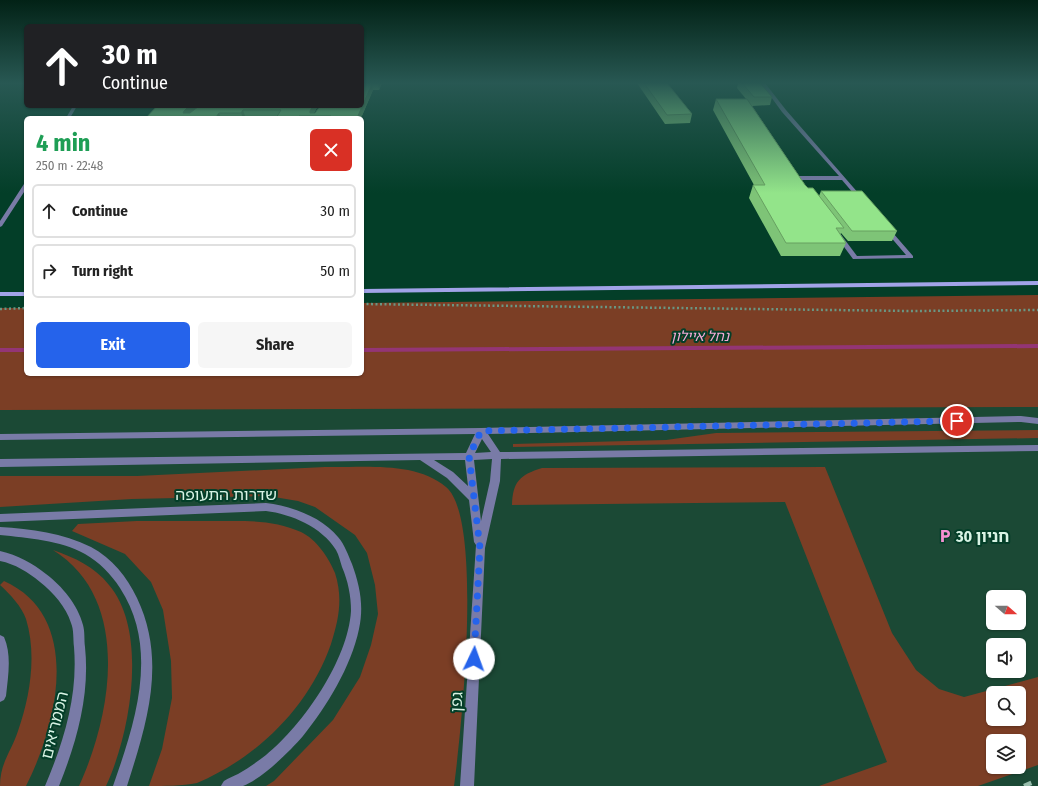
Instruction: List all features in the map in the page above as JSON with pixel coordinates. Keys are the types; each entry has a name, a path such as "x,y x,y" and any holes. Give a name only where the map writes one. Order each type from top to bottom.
{"main road":[{"path":"364,291 1038,283"},
{"path":"0,294 24,294"}],"street":[{"path":"792,120 843,178 911,257 855,258 796,178 843,178"},
{"path":"0,225 24,188"},
{"path":"0,437 481,431 1013,420 1038,421"},
{"path":"480,548 495,481 497,455 481,431"},
{"path":"480,548 469,456 481,431"},
{"path":"0,463 1038,448"},
{"path":"422,457 450,475 474,499"},
{"name":"שדרות התעופה","path":"0,518 266,506 286,510 330,535 339,546 353,580 356,613 347,652 332,683 306,722 281,750 249,775 228,786"},
{"path":"0,531 60,540 89,551 115,571 130,592 141,619 147,652 147,686 136,742 120,786"},
{"name":"גפן","path":"467,786 480,548"},
{"name":"הממריאים","path":"0,556 8,557 29,567 54,586 77,623 81,654 80,696 60,767 52,786"},
{"path":"0,641 3,662 0,696"}],"path":[{"path":"364,304 911,311 1038,310"},
{"path":"0,309 24,308"}],"shaded area":[{"path":"1038,295 1038,407 0,410 0,308 24,308 24,376 364,376 364,303"},
{"path":"0,378 1038,378 1038,786 0,786"},
{"path":"1038,430 1038,438 513,447 513,444 666,440 716,433"},
{"path":"325,467 388,468 420,473 434,479 446,487 458,507 464,540 467,582 467,629 465,677 454,786 266,786 274,781 333,720 360,677 371,645 378,614 375,585 367,553 355,535 315,507 298,501 268,496 132,499 0,507 0,476 137,476"},
{"path":"825,467 892,633 916,670 939,689 964,697 986,691 986,726 1026,726 1026,686 1005,686 1038,677 1038,765 1026,769 1026,734 986,734 986,774 1012,774 978,786 819,786 887,762 785,502 512,505 516,485 523,476 542,468"},
{"path":"137,521 246,521 280,525 301,532 312,539 329,561 335,573 339,591 339,608 334,635 321,667 309,689 295,709 279,727 260,744 241,759 197,783 149,786 162,749 172,698 171,661 163,610 151,582 125,554 72,531 78,524"},
{"path":"53,550 84,563 103,578 121,605 129,629 132,656 132,684 128,712 115,765 106,786 79,786 91,757 100,726 106,693 108,659 105,627 95,597 78,571"},
{"path":"4,581 29,598 46,620 54,646 57,674 54,704 47,733 26,786 0,786 0,778 4,764 18,731 26,704 31,676 31,647 26,619 22,610 8,592 0,585"}],"building":[{"path":"728,120 761,120 805,185 808,188 813,188 844,228 836,228 846,243 786,243 753,185 765,185"},
{"path":"821,191 862,191 897,231 852,231"}],"waterway":[{"name":"נחל איילון","path":"364,350 1038,346"},
{"name":"נחל איילון","path":"0,350 24,350"}],"railway":[{"path":"1024,786 1038,780"}],"place":[{"name":"חניון 30","path":"945,536"}],"route":[{"path":"474,659 480,548 469,456 481,431 957,421"}]}
